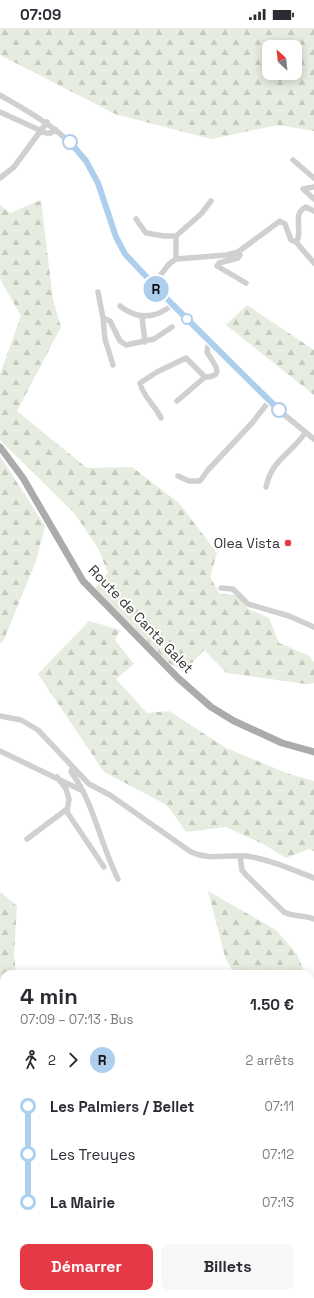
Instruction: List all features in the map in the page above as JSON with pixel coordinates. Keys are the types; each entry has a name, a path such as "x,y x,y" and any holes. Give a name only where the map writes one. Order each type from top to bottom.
{"main road":[{"name":"Route de Canta Galet","path":"0,447 22,478 83,581 178,678 211,707 234,721 282,743 314,752"}],"street":[{"path":"0,95 48,122 68,140 86,161 98,183 121,248 130,261 270,400 305,433 314,439"},
{"path":"0,112 49,134 56,130"},
{"path":"0,178 14,167 48,122"},
{"path":"293,160 314,178"},
{"path":"314,187 302,189 314,199"},
{"path":"136,219 146,233 176,236 201,214 211,201"},
{"path":"296,242 299,236 298,218 301,210 306,207 314,211"},
{"path":"153,285 169,264 176,259 227,255 238,252 280,221 285,224 291,240 296,242 314,263"},
{"path":"176,236 176,259"},
{"path":"238,252 238,258 218,263 217,266 246,283"},
{"path":"98,292 105,339 113,365"},
{"path":"120,306 129,312 142,317 154,316 165,311 172,304"},
{"path":"142,317 145,342"},
{"path":"103,318 110,321 120,341 126,345 154,339 172,327"},
{"path":"177,401 205,377 210,377 215,373 217,369 216,364 207,352 208,346 212,342"},
{"path":"161,418 158,411 142,393 140,382 156,372 186,358 205,377"},
{"path":"178,476 189,481 200,482 208,470 252,423 270,400"},
{"path":"266,487 268,477 275,465 295,446 305,433"},
{"path":"221,588 233,589 248,604 289,616 314,627"},
{"path":"0,716 21,720 38,730 89,784 110,795 185,849 196,854 209,857 250,857 285,867 314,878"},
{"path":"0,751 42,773 57,777 83,791"},
{"path":"73,767 71,772 80,784 108,858 118,879"},
{"path":"27,839 67,808 69,799 66,789 57,777"},
{"path":"67,808 85,841 104,867"},
{"path":"240,856 242,870 284,912 290,916 302,916 314,919"}],"green space":[{"path":"0,28 314,28 314,131 278,125 211,139 115,114 0,55"},
{"path":"41,200 53,300 61,327 17,411 87,468 132,467 179,503 217,553 210,577 220,594 237,595 248,609 269,618 279,643 308,655 314,662 314,683 306,684 227,673 204,650 184,672 169,663 95,588 108,573 98,548 75,514 0,440 0,374 21,316 0,279 0,205 10,213"},
{"path":"247,305 314,350 314,395 226,325"},
{"path":"0,456 45,526 36,561 3,642 0,643"},
{"path":"89,621 120,630 115,640 134,664 116,679 147,713 169,711 226,748 289,774 314,781 314,851 309,849 286,858 265,845 226,827 186,832 167,805 104,772 38,674"},
{"path":"208,891 276,930 297,954 303,970 232,970 225,957"},
{"path":"0,892 17,906 14,953 16,970 0,970"}],"bus line":[{"name":"R","path":"70,142 86,161 98,183 116,237 121,248 135,267 279,410"}],"place":[{"name":"Olea Vista","path":"288,543"}]}
